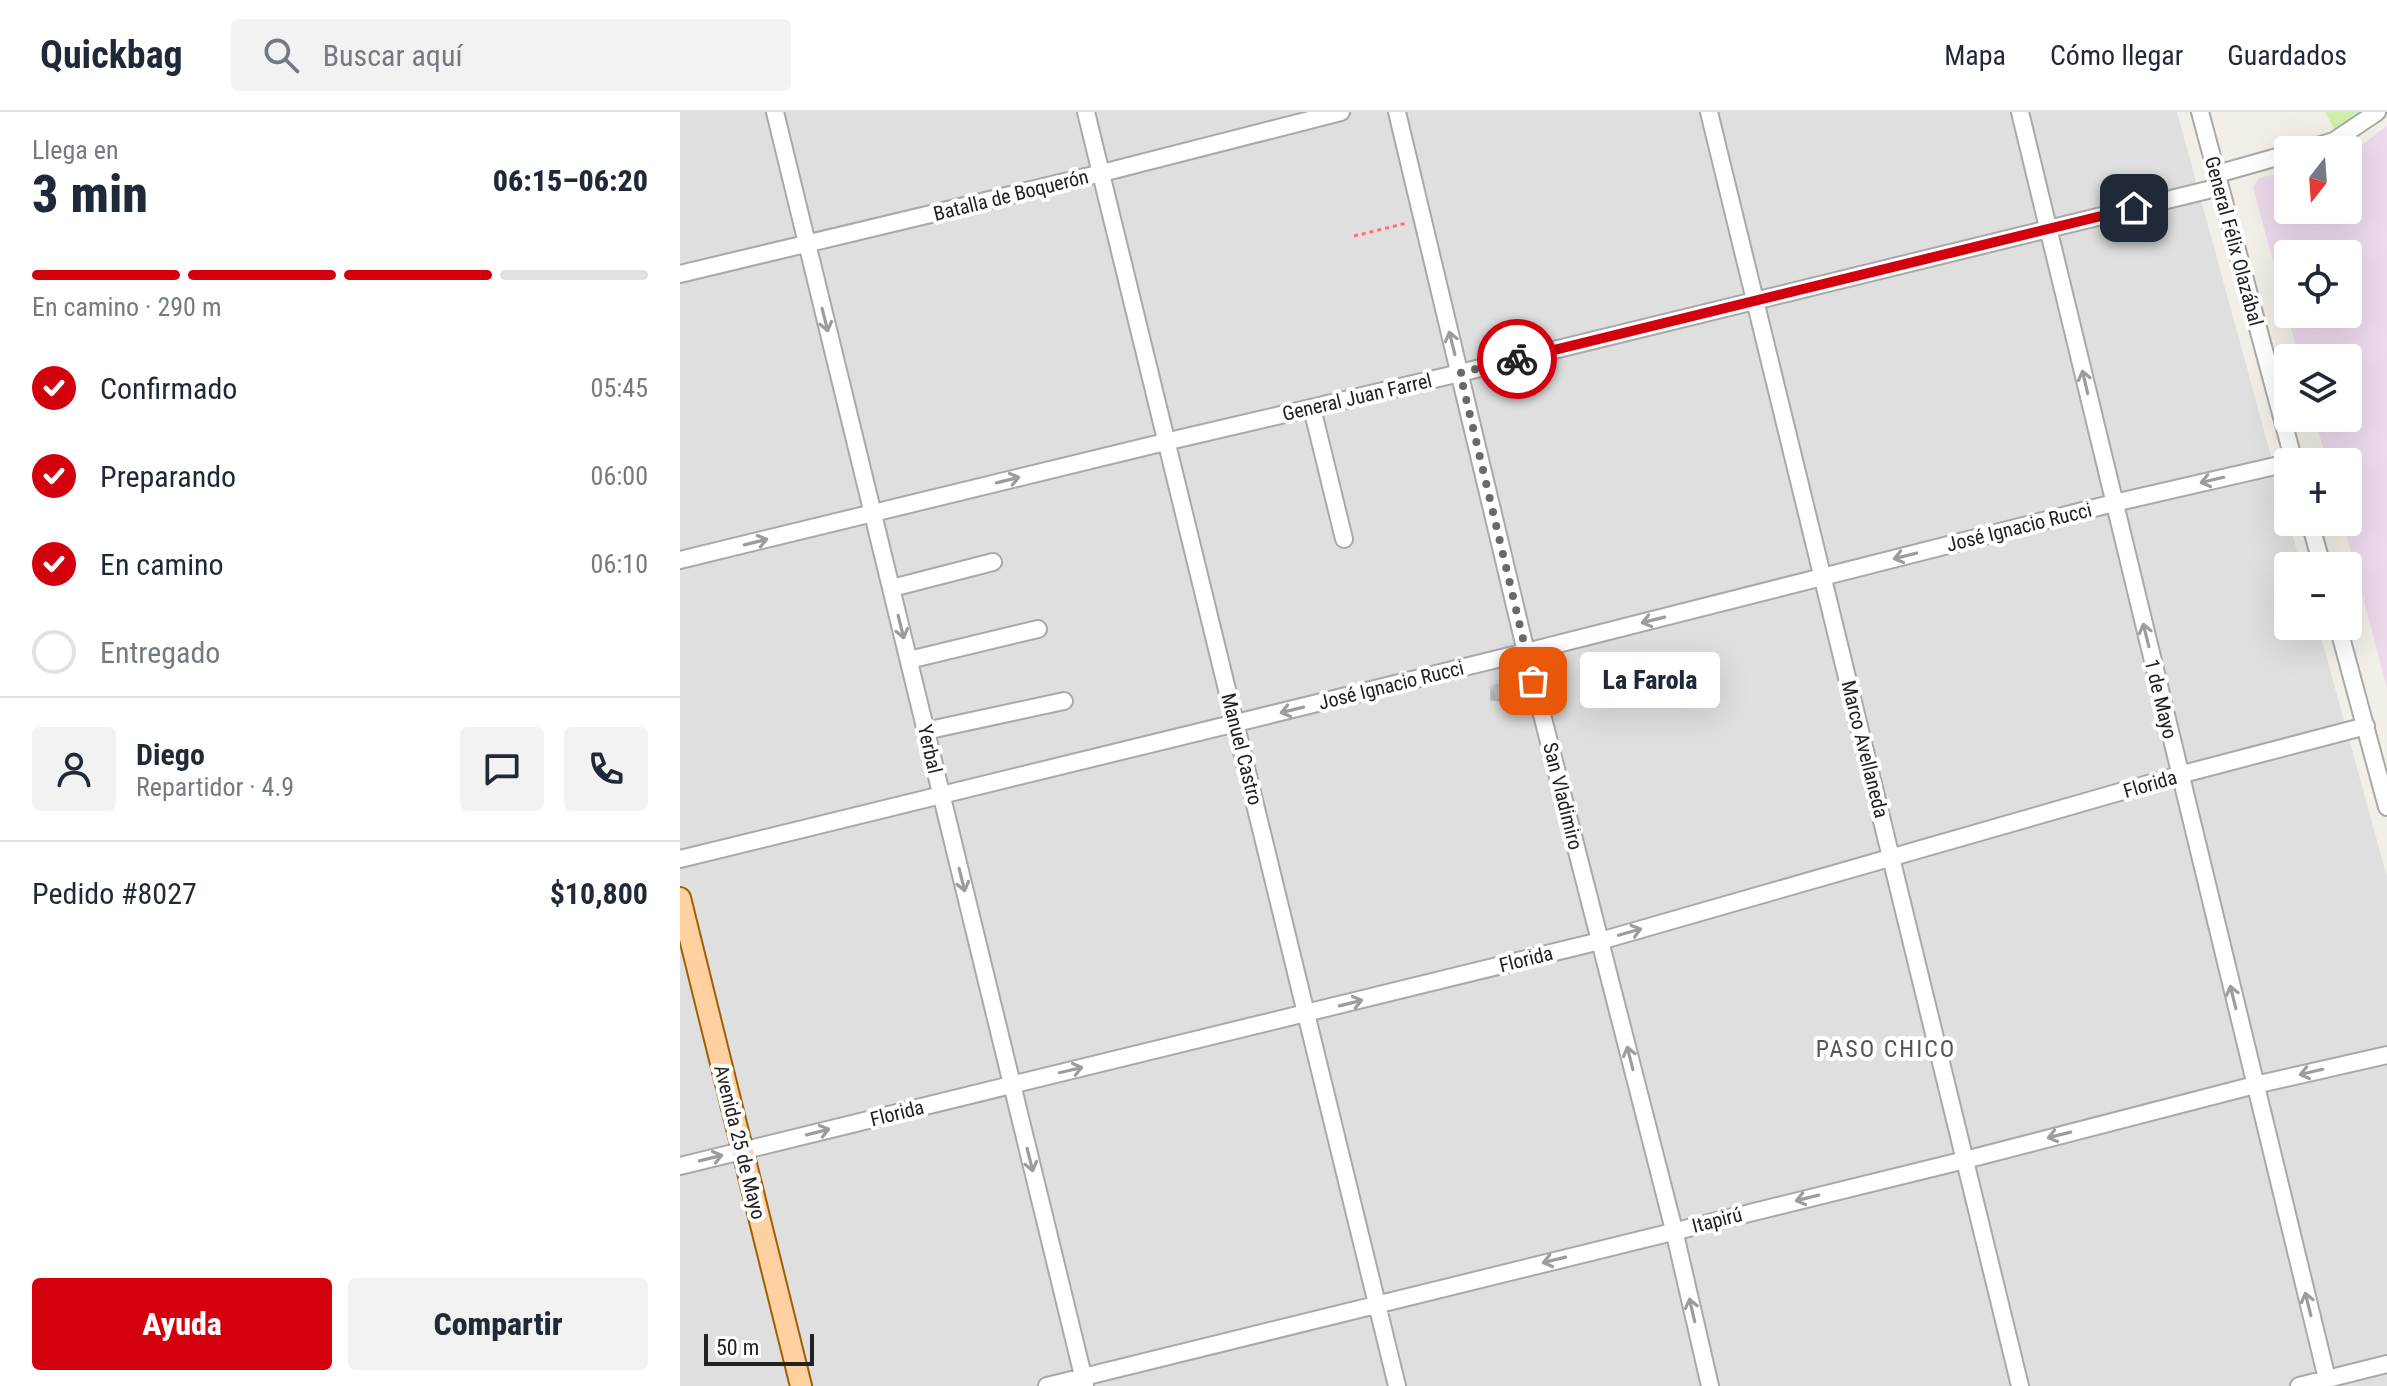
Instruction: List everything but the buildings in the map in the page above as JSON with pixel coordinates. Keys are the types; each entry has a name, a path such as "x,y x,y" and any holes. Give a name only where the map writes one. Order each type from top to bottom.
{"main road":[{"name":"Avenida 25 de Mayo","path":"680,898 801,1386"}],"street":[{"name":"Yerbal","path":"775,112 1084,1382"},
{"name":"Manuel Castro","path":"1086,112 1397,1386"},
{"name":"Batalla de Boquerón","path":"680,274 1341,112"},
{"name":"San Vladimiro","path":"1397,112 1526,652 1674,1230 1710,1386"},
{"name":"Marco Avellaneda","path":"1709,112 2020,1386"},
{"name":"1 de Mayo","path":"2020,112 2327,1379"},
{"name":"General Félix Olazábal","path":"2200,112 2288,448"},
{"path":"2341,136 2377,112"},
{"name":"General Juan Farrel","path":"680,560 2048,229 2218,181 2274,159"},
{"path":"1312,408 1344,539"},
{"name":"José Ignacio Rucci","path":"680,859 1237,724 2114,503 2274,466"},
{"path":"892,588 993,562"},
{"path":"909,660 1038,629"},
{"path":"2342,640 2387,807"},
{"path":"925,731 1064,701"},
{"name":"Florida","path":"680,1166 1600,941 2179,775 2366,726"},
{"name":"Itapirú","path":"1047,1386 1084,1382 1378,1304 1965,1160 2255,1085 2387,1055"},
{"path":"2299,1386 2387,1364"}],"path":[{"path":"1354,236 1422,219"}],"shaded area":[{"path":"680,112 2177,112 2274,467 2274,536 2293,536 2297,552 2274,552 2274,640 2322,640 2387,877 2387,1386 680,1386"},
{"path":"2387,126 2387,688 2362,594 2362,552 2351,552 2347,536 2362,536 2362,448 2323,448 2319,432 2362,432 2362,344 2295,344 2291,328 2362,328 2362,240 2274,240 2274,265 2253,187 2259,178 2274,174 2274,224 2362,224 2362,145"}],"green space":[{"path":"2325,112 2360,112 2335,130"}],"way so far":[{"path":"1517,359 1460,373 1533,681"}],"place":[{"name":"La Farola","path":"1533,681"}],"district":[{"name":"PASO CHICO","path":"1886,1049"}],"route":[{"path":"1517,359 2134,208"}]}
